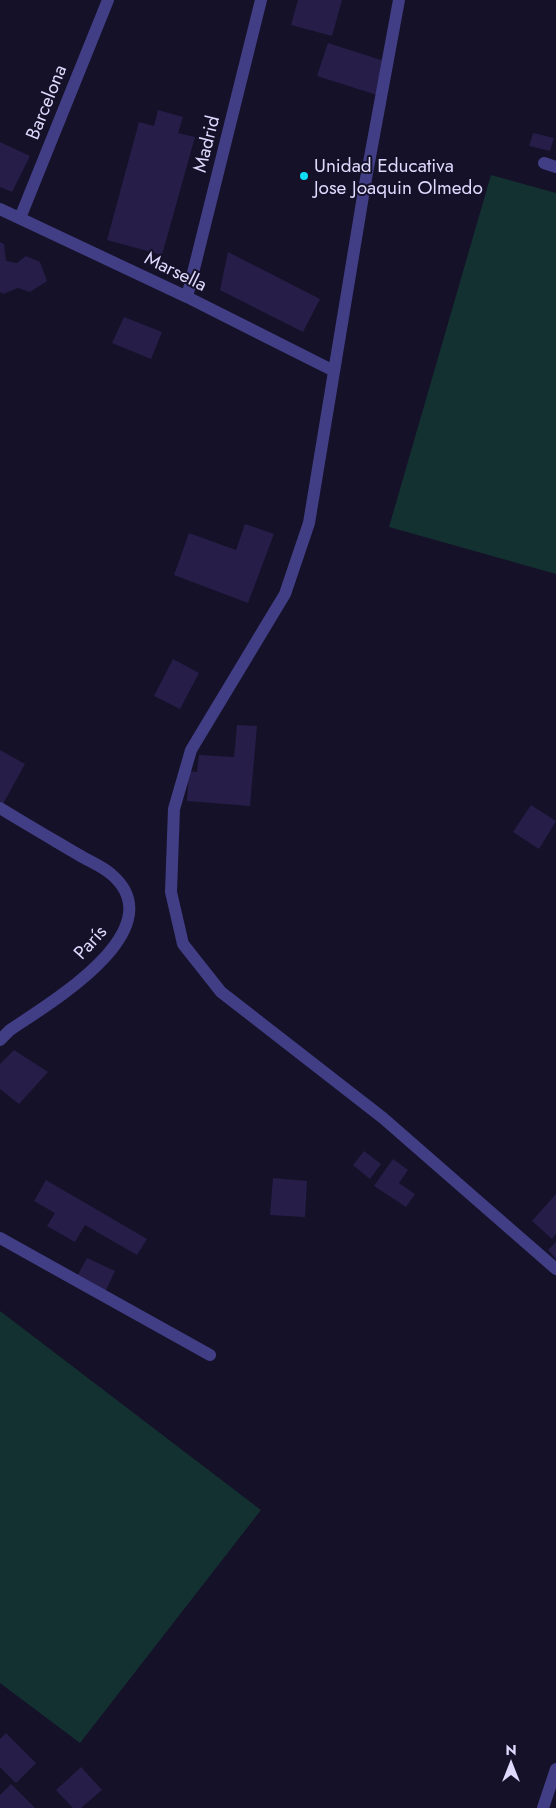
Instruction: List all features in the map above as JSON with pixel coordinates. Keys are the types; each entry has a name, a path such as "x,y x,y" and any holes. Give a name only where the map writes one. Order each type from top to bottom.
{"street":[{"name":"Barcelona","path":"20,218 108,0"},
{"name":"Madrid","path":"187,297 261,0"},
{"path":"399,0 309,523 285,594 191,750 174,809 171,892 183,944 221,992 383,1118 556,1268"},
{"name":"Marsella","path":"0,209 187,297 334,371"},
{"name":"París","path":"0,808 112,874 128,894 130,919 118,944 88,973 10,1030 0,1040"},
{"path":"0,1238 210,1355"},
{"path":"544,1808 556,1769"}],"green space":[{"path":"491,175 556,193 556,574 389,527"},
{"path":"0,1311 261,1510 80,1743 0,1683"}],"building":[{"path":"298,0 342,0 332,36 291,25"},
{"path":"328,43 387,62 377,95 317,76"},
{"path":"158,110 183,117 178,133 195,137 162,255 107,240 139,122 154,126"},
{"path":"533,133 554,138 550,151 529,146"},
{"path":"0,142 30,156 12,192 0,187"},
{"path":"0,242 4,244 6,261 17,263 26,256 40,262 47,281 30,292 18,288 3,294 0,292"},
{"path":"228,252 320,299 303,332 220,290"},
{"path":"124,317 162,332 151,359 112,343"},
{"path":"245,524 274,534 248,603 174,575 189,533 236,550"},
{"path":"173,659 199,673 180,709 154,696"},
{"path":"237,725 257,726 250,806 187,801 189,771 197,772 199,755 234,757"},
{"path":"0,750 25,764 3,804 0,802"},
{"path":"531,805 556,821 539,849 513,832"},
{"path":"14,1050 48,1072 19,1104 0,1089 0,1064"},
{"path":"364,1151 381,1164 370,1179 353,1165"},
{"path":"393,1159 408,1170 399,1183 415,1194 406,1207 374,1186"},
{"path":"273,1178 307,1181 305,1217 270,1215"},
{"path":"46,1180 147,1239 137,1255 85,1225 75,1242 47,1226 55,1213 34,1201"},
{"path":"556,1194 556,1234 552,1239 532,1221"},
{"path":"556,1242 556,1259 548,1250"},
{"path":"87,1258 115,1271 105,1292 76,1278"},
{"path":"6,1733 36,1763 16,1783 0,1767 0,1739"},
{"path":"81,1767 102,1790 81,1808 73,1808 56,1790"},
{"path":"11,1784 35,1808 0,1808 0,1795"}],"place":[{"name":"Unidad Educativa Jose Joaquin Olmedo","path":"304,176"}]}
